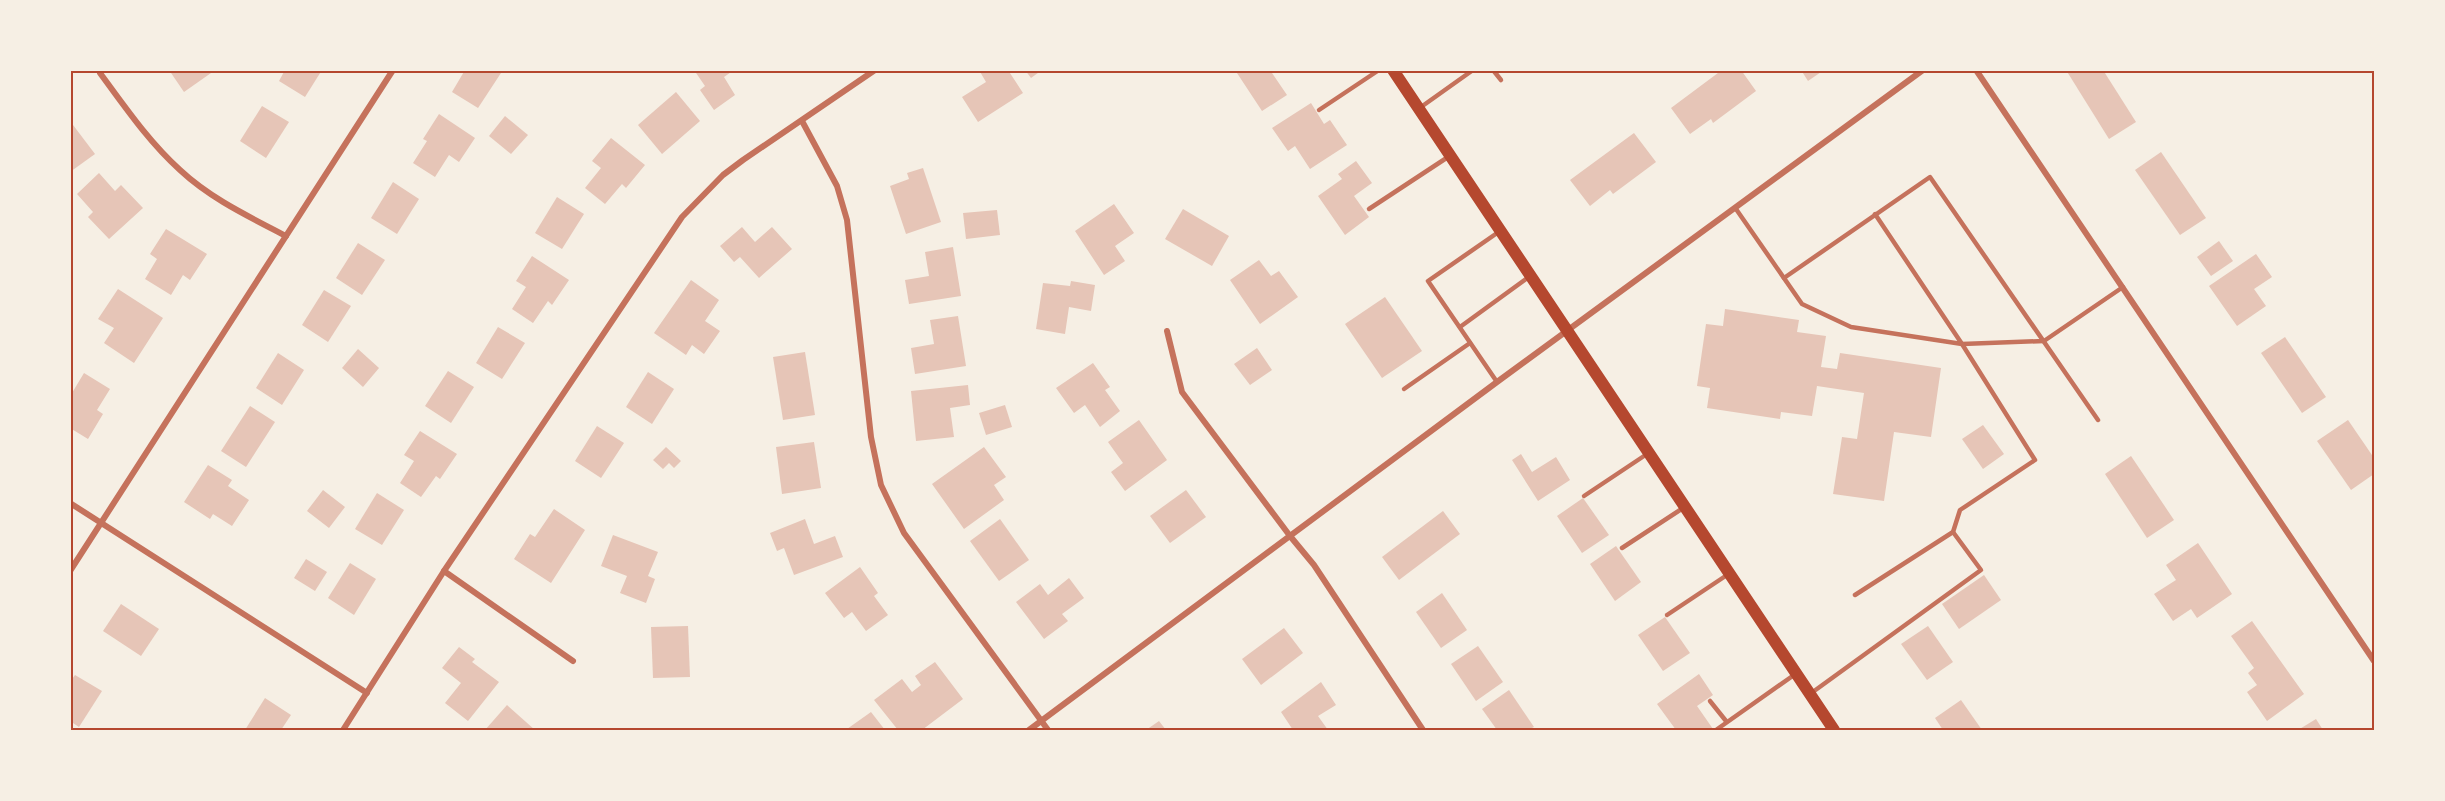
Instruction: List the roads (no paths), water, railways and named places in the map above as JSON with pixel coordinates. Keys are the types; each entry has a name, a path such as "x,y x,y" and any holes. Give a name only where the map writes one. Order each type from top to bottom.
{"main road":[{"path":"1393,70 1834,730"}],"street":[{"path":"70,571 393,70"},
{"path":"343,730 444,571 682,217 723,175 875,70"},
{"path":"1029,730 1567,330 1736,209 1923,70"},
{"path":"1977,70 2374,661"},
{"path":"100,73 144,132 180,171 224,203 286,236"},
{"path":"802,121 837,186 848,220 871,437 885,498 904,533 1048,730"},
{"path":"1167,331 1182,392 1314,565 1423,730"},
{"path":"70,503 368,693"},
{"path":"444,571 573,661"}],"lane":[{"path":"1319,110 1379,70"},
{"path":"1419,108 1473,70"},
{"path":"1493,70 1501,80"},
{"path":"1369,209 1450,155"},
{"path":"1784,278 1930,177 2098,420"},
{"path":"1736,209 1802,304 1851,327 1962,344 2043,341 2123,287"},
{"path":"1855,595 1953,532 1960,510 2035,460 1962,344 1875,214"},
{"path":"1497,382 1428,281 1501,231"},
{"path":"1460,327 1530,275"},
{"path":"1404,389 1470,343"},
{"path":"1584,496 1649,453"},
{"path":"1622,548 1685,506"},
{"path":"1810,694 1981,570 1953,532"},
{"path":"1666,615 1730,574"},
{"path":"1716,730 1796,674"},
{"path":"1710,701 1726,721"}]}
